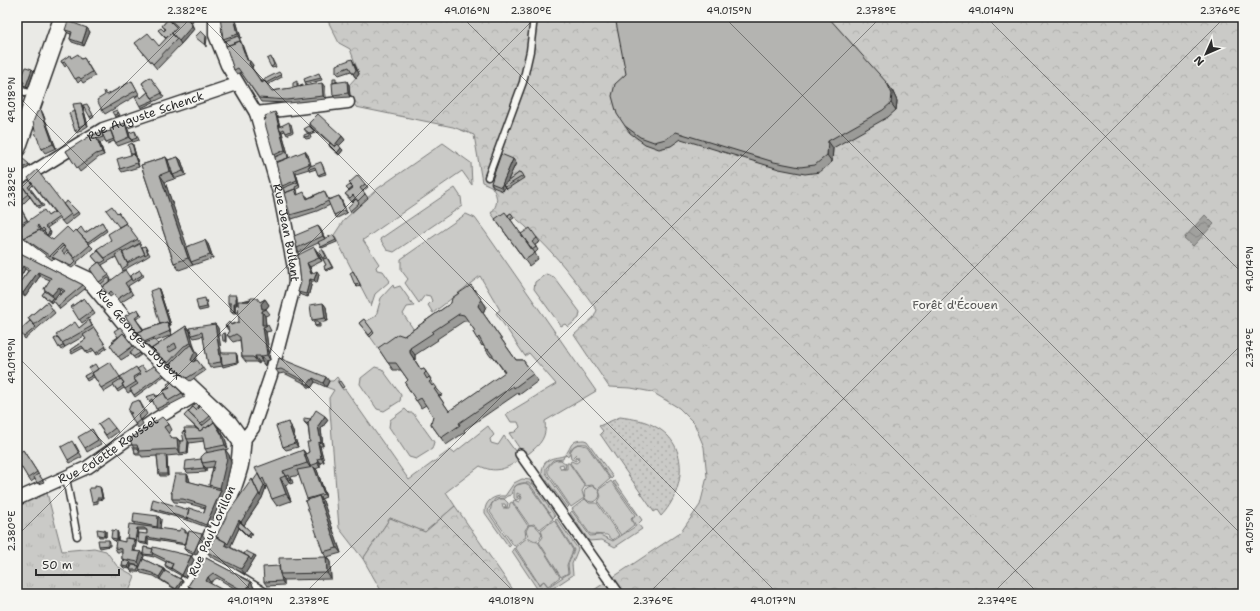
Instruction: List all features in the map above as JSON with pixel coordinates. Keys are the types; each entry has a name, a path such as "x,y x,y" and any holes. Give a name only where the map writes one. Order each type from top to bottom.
{"main road":[{"path":"17,148 63,17"},
{"name":"Rue Georges Joyeux","path":"17,239 46,261 93,283 142,342 196,395 229,424 242,442"},
{"name":"Rue Paul Lorillon","path":"182,594 202,555 240,466 242,442"}],"street":[{"name":"Rue Jean Bullant","path":"215,17 214,28 226,65 256,113 280,196 294,268 295,283 275,362 260,409 253,428 242,442"},
{"name":"Rue Auguste Schenck","path":"17,182 103,129 237,84"},
{"path":"256,113 348,102"},
{"name":"Rue Colette Rousset","path":"17,499 88,467 156,420 196,395"},
{"path":"520,454 619,594"}],"lane":[{"path":"488,177 523,82 530,51 534,17"},
{"path":"17,90 36,94"},
{"path":"66,478 77,536"},
{"path":"202,555 269,594"}],"green space":[{"name":"Forêt d'Écouen","path":"326,17 1243,17 1243,594 588,594 681,532 700,505 707,477 704,447 694,423 679,408 652,392 631,388 609,387 574,335 594,317 597,310 548,248 525,226 512,215 499,224 491,213 494,210 497,200 491,186 482,182 474,135 453,127 356,107 350,97 349,85 359,74 350,49 339,43"},
{"path":"443,143 471,163 472,185 462,171 363,240 379,264 376,267 377,270 383,271 390,281 375,294 371,306 334,235 344,220 377,189"},
{"path":"455,188 461,197 462,206 394,252 387,250 380,239"},
{"path":"466,214 475,218 596,391 545,421 545,432 542,440 528,454 526,451 522,452 509,433 515,432 520,427 518,422 511,422 506,414 556,384 529,353 525,356 496,313 500,310 480,276 433,313 428,305 432,301 430,296 425,295 419,303 405,283 408,279 401,270 401,259"},
{"path":"546,274 554,277 580,312 579,318 568,327 565,324 561,326 534,289 535,282"},
{"path":"393,285 394,288 400,286 414,306 407,307 403,314 414,330 425,332 379,349 361,324 376,316 381,298"},
{"path":"375,367 382,369 401,395 400,401 384,411 377,409 360,384 361,378"},
{"path":"337,377 339,380 337,381 343,390 345,389 409,480 450,450 454,453 488,426 494,435 490,439 491,443 498,445 504,436 518,455 517,461 508,467 499,470 480,466 446,492 455,506 425,532 390,518 363,559 339,528 329,398 334,390 326,387 329,381 333,381"},
{"path":"405,409 409,413 413,413 434,442 432,449 416,459 409,457 389,427 390,420"},
{"path":"620,417 639,420 656,427 667,435 679,456 679,482 669,506 661,516 657,510 654,512 600,434 603,431 599,426"},
{"path":"576,441 587,441 613,477 611,479 587,444 575,445 571,449 569,455 564,456 572,444"},
{"path":"578,444 587,446 610,479 598,489 592,485 586,486 570,463 571,461 576,463 579,461 578,456 576,454 573,457 576,459 575,457 577,456 576,461 571,459 570,452 574,446"},
{"path":"564,456 563,459 553,460 546,468 546,473 569,506 567,508 542,474 543,467 548,460"},
{"path":"561,460 566,464 565,469 567,469 567,463 569,463 585,486 582,491 584,498 571,507 548,473 548,469 552,462","holes":["563,464 564,468 561,468 565,469 561,469 559,465"]},
{"path":"522,479 530,480 555,516 553,518 529,483 517,484 513,488 511,495 507,496 506,498 495,499 488,512 511,545 509,547 485,513 485,509 490,500 505,496 514,483"},
{"path":"611,481 635,515 631,519 634,525 621,535 598,502 601,496 598,490"},
{"path":"615,481 642,520 638,524 642,529 615,547 602,540 589,541 570,513 572,511 590,536 600,535 613,541 636,526 632,519 637,515 613,482"},
{"path":"525,483 529,485 553,519 540,529 534,524 529,525 513,502 514,500 519,502 522,498 521,495 517,493 517,498 519,495 520,498 516,500 514,498 514,488 517,485"},
{"path":"592,486 599,491 600,494 595,501 592,502 585,497 584,494 589,487"},
{"path":"47,493 62,551 94,548 106,551 117,566 135,576 128,594 17,594 17,505"},
{"path":"499,499 504,499 508,503 507,508 509,508 510,503 512,502 528,526 525,530 526,537 514,546 490,512 492,503","holes":["502,504 505,504 506,507 504,507 507,508 503,508"]},
{"path":"585,499 589,503 597,503 619,535 613,540 607,535 590,534 572,509"},
{"path":"455,506 516,594 383,594 363,559 390,518 425,532"},
{"path":"557,519 578,549 572,564 573,575 547,592 543,586 538,590 512,551 514,548 539,585 544,581 548,587 569,573 568,565 574,550 555,520"},
{"path":"554,520 573,550 567,565 568,573 561,577 539,542 543,537 541,530"},
{"path":"529,525 535,526 540,530 542,534 540,539 535,541 529,538 526,531"},
{"path":"527,538 531,541 538,542 560,577 548,586 544,581 539,584 515,547"}],"water":[{"path":"1205,215 1214,224 1193,246 1184,238"}],"building":[{"path":"167,17 187,17 192,26 179,41 172,33 178,27"},
{"path":"187,17 191,17 192,19 189,21"},
{"path":"220,17 234,17 238,34 223,39"},
{"path":"615,17 828,17 887,83 892,94 891,103 883,110 828,141 827,155 815,165 800,167 774,162 676,132 666,139 654,142 640,137 625,126 617,114 612,96 615,84 626,74"},
{"path":"168,19 177,28 166,38 158,30 161,28 164,31 166,29 162,26"},
{"path":"68,21 87,28 82,43 70,39 72,32 65,30"},
{"path":"201,31 206,36 205,45 195,37"},
{"path":"148,33 159,46 171,33 177,39 153,64 135,43"},
{"path":"238,36 241,42 240,41 226,46 225,41"},
{"path":"240,41 247,60 250,61 249,64 262,83 265,81 272,91 322,83 323,96 287,100 259,98 238,68 234,70 226,46"},
{"path":"78,54 81,59 84,58 92,72 81,79 79,77 75,79 65,62 62,63 61,61 70,55 71,58"},
{"path":"271,57 274,65 271,67 267,59"},
{"path":"352,59 356,70 353,74 349,67 336,72 336,65"},
{"path":"26,67 32,69 26,86 23,85 24,82 20,81"},
{"path":"279,72 281,75 266,83 265,81 261,81"},
{"path":"319,73 321,78 305,82 304,79"},
{"path":"150,77 162,93 152,98 142,83"},
{"path":"333,78 336,78 336,82 333,83"},
{"path":"132,81 137,90 102,110 97,100 105,95 104,91 107,95"},
{"path":"297,81 297,87 293,88 293,83"},
{"path":"347,81 348,93 333,95 332,83"},
{"path":"148,92 154,100 140,106 135,97 139,95 141,98"},
{"path":"81,103 86,123 79,127 73,104"},
{"path":"87,104 93,115 90,117 83,105"},
{"path":"41,110 53,144 42,149 36,135 33,122 37,112"},
{"path":"117,110 118,114 114,115 112,112"},
{"path":"75,111 80,128 75,131 69,113"},
{"path":"275,112 285,150 274,155 264,120 266,119 265,116"},
{"path":"318,114 342,136 334,146 309,123"},
{"path":"289,122 291,131 286,133 284,129 280,131 279,127"},
{"path":"125,123 129,137 115,143 110,129"},
{"path":"309,126 314,131 309,133 304,129"},
{"path":"111,131 114,139 106,142 102,133"},
{"path":"135,131 137,138 131,140 129,133"},
{"path":"101,132 103,137 97,139 102,152 96,154 77,168 66,151 90,136"},
{"path":"309,133 309,136 304,137 304,135"},
{"path":"132,143 135,155 131,154 128,145"},
{"path":"330,143 335,147 338,144 341,148 337,153 329,145"},
{"path":"305,151 309,164 294,170 297,180 282,186 276,163"},
{"path":"287,152 288,158 276,162 275,157"},
{"path":"134,154 137,163 120,169 117,159"},
{"path":"501,154 513,159 501,187 491,183"},
{"path":"166,157 170,171 160,175 188,258 174,263 141,165"},
{"path":"178,157 183,171 173,175 168,160"},
{"path":"22,158 29,164 23,168 20,165"},
{"path":"321,162 325,172 318,175 315,167 309,169 308,167"},
{"path":"37,170 71,214 62,221 28,178"},
{"path":"520,172 523,176 505,187 503,185"},
{"path":"358,175 365,184 360,188 365,194 358,201 353,195 350,198 345,194 353,187 349,183"},
{"path":"29,180 32,183 28,187 42,205 37,206 22,185"},
{"path":"298,182 299,185 295,187 297,191 295,189 285,193 283,188"},
{"path":"20,183 28,194 17,203 17,186"},
{"path":"350,185 353,188 349,191 346,188"},
{"path":"295,189 297,195 304,192 307,199 324,191 328,200 339,196 345,210 334,215 328,201 315,208 290,215 284,193"},
{"path":"356,199 359,203 350,211 348,207"},
{"path":"67,201 78,212 72,216 63,204"},
{"path":"17,203 27,220 17,226"},
{"path":"112,206 126,223 119,227 106,210"},
{"path":"44,210 48,216 54,212 59,217 45,227 50,231 47,235 44,232 45,230 43,228 41,230 38,225 37,226 40,230 24,238 18,228"},
{"path":"505,212 535,253 525,260 495,219"},
{"path":"511,213 513,216 509,218 508,215"},
{"path":"102,222 106,229 88,242 77,231 81,227 85,233"},
{"path":"126,223 138,239 105,258 97,249 111,240 108,234"},
{"path":"318,226 323,236 297,248 294,236"},
{"path":"67,227 73,233 76,230 90,245 75,258 62,244 50,256 24,238 39,230 53,240"},
{"path":"530,228 537,238 532,242 536,247 532,250 521,234"},
{"path":"333,235 336,240 321,247 318,242"},
{"path":"205,240 210,255 191,262 186,247"},
{"path":"140,244 145,254 127,263 122,253"},
{"path":"63,246 65,248 62,252 66,255 69,252 76,261 71,266 52,257"},
{"path":"145,246 148,253 145,255 142,247"},
{"path":"314,247 319,258 307,263 311,274 317,271 314,280 310,279 306,294 298,292 301,282 298,255"},
{"path":"17,249 21,252 17,256"},
{"path":"322,249 326,256 322,258 319,251"},
{"path":"98,251 106,260 101,263 98,263 92,256"},
{"path":"122,251 128,265 122,269 115,255"},
{"path":"22,254 83,285 58,306 53,300 65,291 59,287 52,295 44,289 51,278 38,272 23,293 17,289 17,279 20,282 30,269 23,266 17,275 17,259"},
{"path":"327,258 332,267 325,270 324,266 326,265 323,259"},
{"path":"99,262 109,275 99,282 90,269"},
{"path":"125,270 131,279 125,283 130,291 117,299 111,291 108,294 102,287"},
{"path":"140,270 142,275 132,281 130,276"},
{"path":"353,271 360,284 355,285 350,273"},
{"path":"108,278 111,280 102,287 101,284"},
{"path":"471,285 481,299 478,306 516,360 523,360 533,374 459,423 460,425 441,438 431,424 433,416 421,398 416,401 405,383 408,380 396,363 388,363 378,348 398,334 404,336 451,303 452,298","holes":["459,314 464,315 475,331 473,332 477,339 479,337 486,350 488,349 505,372 449,411 434,389 437,388 434,384 432,386 429,382 431,380 429,377 427,379 424,374 426,372 424,369 421,370 410,353 410,348"]},
{"path":"158,288 169,323 168,324 167,322 160,324 150,291"},
{"path":"45,291 53,297 50,301 42,295"},
{"path":"228,295 236,295 234,311 231,312 231,303 228,303"},
{"path":"84,298 93,310 79,320 71,307"},
{"path":"205,298 207,307 198,309 196,300"},
{"path":"251,298 257,298 260,302 265,299 261,304 262,309 266,309 262,311 262,325 268,325 263,327 267,355 262,356 261,360 260,356 255,356 255,359 253,357 242,357 240,337 236,334 230,337 227,335 229,333 228,327 225,326 229,322 231,325 239,322 238,301 249,301"},
{"path":"47,302 53,310 34,325 28,318"},
{"path":"323,303 325,318 312,320 310,305"},
{"path":"138,309 140,314 135,318 143,330 138,332 139,334 125,316"},
{"path":"364,319 373,331 369,335 359,323"},
{"path":"89,320 92,326 62,343 56,335 75,322 79,328"},
{"path":"30,321 36,327 24,337 19,331"},
{"path":"314,321 318,321 319,325 315,326"},
{"path":"167,322 170,331 144,342 138,332"},
{"path":"215,324 221,362 208,364 202,332 192,335 189,328"},
{"path":"186,326 191,343 184,346 168,363 151,349","holes":["175,343 177,348 170,352 167,348"]},
{"path":"120,327 126,334 125,335 123,333 113,342 112,341 118,337 114,331"},
{"path":"94,328 106,346 96,353 92,348 87,352 82,346 71,352 70,350 86,339 83,335"},
{"path":"123,333 133,346 118,357 110,345"},
{"path":"225,333 225,341 223,341 222,334"},
{"path":"58,337 64,345 59,348 54,339"},
{"path":"154,340 159,344 151,349 145,343"},
{"path":"192,345 195,351 191,360 193,362 197,360 203,368 187,378 169,365 186,348"},
{"path":"135,348 140,353 133,357 130,352"},
{"path":"221,353 236,353 237,362 222,365"},
{"path":"279,358 326,377 323,383 313,378 308,384 306,384 305,381 281,369 276,370"},
{"path":"110,362 120,377 101,388 92,373"},
{"path":"95,364 98,369 92,373 93,375 86,379 84,376 91,372 89,368"},
{"path":"142,366 146,371 154,366 163,374 134,395 130,389 138,384 134,379 141,374 137,369"},
{"path":"136,367 140,373 133,377 136,382 125,389 122,384 124,383 120,377"},
{"path":"121,379 124,383 122,384 123,386 117,390 113,384"},
{"path":"340,381 344,387 342,388 338,382"},
{"path":"171,382 182,393 168,401 163,391 170,388 167,384"},
{"path":"168,386 170,388 164,389"},
{"path":"164,393 169,403 156,409 152,399 149,401 146,397 155,394 156,397"},
{"path":"139,400 144,411 138,417 140,420 135,424 130,414 132,413 128,411 131,403"},
{"path":"196,403 199,406 196,410 193,407 188,412 202,426 212,418 214,422 200,431 184,416"},
{"path":"200,406 210,416 201,424 188,412 193,407 196,410"},
{"path":"316,410 325,416 318,426 321,442 318,443 321,458 317,459 318,463 310,466 306,454 309,452 307,442 310,442 308,423"},
{"path":"162,417 169,424 164,427 172,438 177,438 178,449 139,451 137,445 132,445 130,439"},
{"path":"107,418 115,428 106,435 98,424"},
{"path":"304,418 311,419 308,424 304,422"},
{"path":"214,422 222,435 225,445 205,449 203,438 187,439 184,428 195,428 200,431"},
{"path":"288,422 295,443 283,447 276,426"},
{"path":"92,429 98,440 85,448 78,437"},
{"path":"185,431 188,441 187,452 180,453 180,441 184,441 182,432"},
{"path":"72,441 79,453 68,460 61,447"},
{"path":"134,448 138,448 140,453 135,453"},
{"path":"225,449 227,458 220,488 209,485 215,461 202,463 201,457 205,453"},
{"path":"23,450 37,472 28,478 17,460 17,454"},
{"path":"303,450 307,463 283,471 285,476 280,478 286,494 272,499 263,478 261,480 255,468"},
{"path":"157,455 166,455 167,474 159,474"},
{"path":"201,459 204,468 185,470 186,461"},
{"path":"314,467 324,494 307,499 297,470"},
{"path":"38,474 43,480 37,483 34,477"},
{"path":"175,474 187,474 187,481 221,490 206,525 187,517 189,508 204,513 206,506 183,499 172,499 171,492"},
{"path":"258,474 264,485 260,496 253,481"},
{"path":"289,475 291,481 289,482 287,476"},
{"path":"252,479 259,494 241,522 239,520 228,544 216,537 228,513"},
{"path":"95,486 100,487 102,498 97,498 97,501 92,502 89,488 95,488"},
{"path":"319,496 337,548 323,552 305,501"},
{"path":"153,499 189,510 187,517 189,519 151,508"},
{"path":"134,513 158,516 157,527 133,522"},
{"path":"240,522 251,532 248,536 238,526"},
{"path":"129,524 179,531 181,528 185,530 185,533 188,533 186,544 147,537 146,543 138,542 139,533 147,534 147,530 144,528 137,528 135,541 134,539 127,538"},
{"path":"97,529 104,530 104,536 98,535"},
{"path":"112,530 117,531 117,539 111,538"},
{"path":"189,531 202,534 194,552 184,549"},
{"path":"215,536 226,542 225,545 249,557 241,569 207,552"},
{"path":"125,538 134,539 132,551 141,552 138,562 122,559 122,549 115,548 116,540 125,542"},
{"path":"98,540 109,540 109,545 99,546"},
{"path":"144,547 153,549 153,555 143,554"},
{"path":"153,547 191,556 182,575 171,568 173,563 152,553"},
{"path":"246,551 254,555 251,560 244,554"},
{"path":"326,557 327,573 280,574 279,558"},
{"path":"206,558 251,582 245,592 213,573 206,581 230,594 205,594 188,586"},
{"path":"143,559 164,569 159,577 139,569"},
{"path":"123,560 130,562 128,567 122,566"},
{"path":"167,561 173,564 172,569 165,565"},
{"path":"132,565 139,566 137,570 130,570"},
{"path":"279,566 282,581 264,582 263,567"},
{"path":"165,571 182,580 176,589 160,579"},
{"path":"189,587 203,594 185,594"}]}
